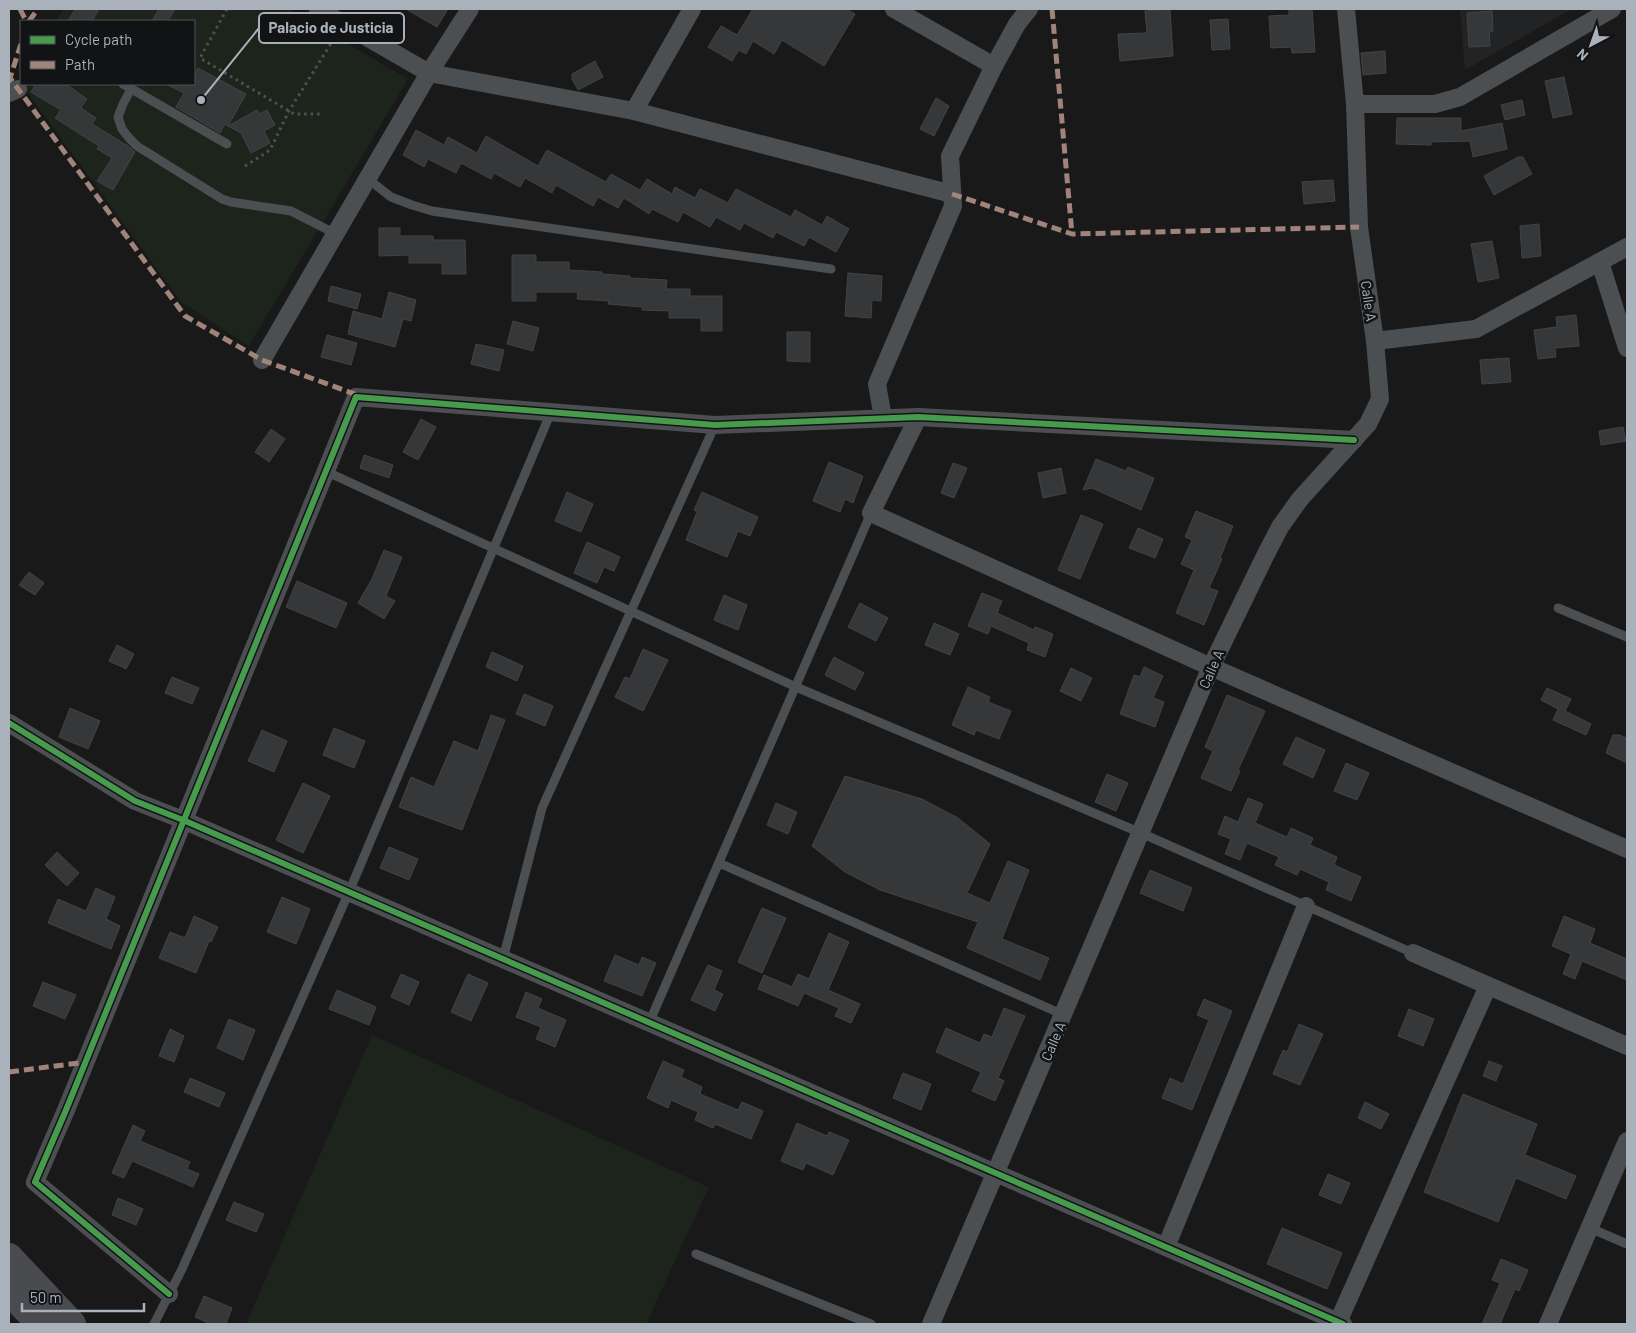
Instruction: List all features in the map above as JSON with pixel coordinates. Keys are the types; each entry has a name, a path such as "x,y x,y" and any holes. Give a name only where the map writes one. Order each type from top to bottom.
{"highway":[{"path":"9,1257 72,1324"},
{"path":"9,1292 41,1324"}],"street":[{"path":"318,9 429,73 634,111 952,194"},
{"path":"262,360 429,73 470,9"},
{"path":"634,111 692,9"},
{"path":"894,9 994,66"},
{"path":"883,418 876,384 953,206 950,156 994,66 1017,24 1028,9"},
{"name":"Calle A","path":"931,1324 1211,667 1280,527 1300,499 1368,424 1380,399 1375,341 1359,227 1355,104 1346,9"},
{"path":"1355,104 1435,104 1460,97 1612,9"},
{"path":"1375,341 1476,329 1627,247"},
{"path":"1600,262 1627,348"},
{"path":"169,1294 36,1182 356,397 716,425 918,417 1354,440"},
{"path":"918,417 872,513 1211,667 1627,849"},
{"path":"9,723 135,801 183,820 1341,1323 1488,986"},
{"path":"1166,1247 1306,906"},
{"path":"1413,953 1627,1046"},
{"path":"1548,1324 1627,1141"}],"lane":[{"path":"226,144 127,86 118,117 122,129 137,146 222,199 230,202 290,211 336,234"},
{"path":"368,179 391,197 432,211 831,269"},
{"path":"154,1324 190,1251 349,892 551,412"},
{"path":"504,959 542,808 716,425"},
{"path":"325,471 796,687 1141,833 1413,953"},
{"path":"649,1023 872,513"},
{"path":"1558,608 1627,637"},
{"path":"719,863 1064,1015"},
{"path":"1590,1228 1627,1244"},
{"path":"696,1254 871,1324"}],"path":[{"path":"227,9 200,58 294,114 322,114"},
{"path":"245,166 270,150 289,111 343,23"},
{"path":"219,75 221,71"}],"shaded area":[{"path":"63,9 289,9 408,79 249,346 181,302 22,85 195,85 195,20 57,20"},
{"path":"1460,9 1572,9 1465,70"},
{"path":"372,1035 709,1187 646,1324 246,1324"}],"building":[{"path":"75,9 99,9 93,20 69,20"},
{"path":"159,9 175,9 169,20 153,20"},
{"path":"406,9 448,9 437,27"},
{"path":"753,9 846,9 855,14 824,66 782,40 774,54 753,41 746,54 739,50 732,61 708,47 721,26 737,35"},
{"path":"1170,9 1173,56 1120,61 1118,34 1147,33 1145,11"},
{"path":"1289,9 1312,9 1315,52 1292,53 1291,47 1271,48 1269,16 1289,15"},
{"path":"1492,11 1493,31 1489,32 1490,46 1469,47 1467,13"},
{"path":"1228,19 1230,49 1212,50 1210,20"},
{"path":"1385,51 1386,73 1363,75 1361,53"},
{"path":"595,61 603,77 578,90 572,79 572,74"},
{"path":"198,68 246,94 228,126 225,124 220,133 176,107 184,93 168,85 195,85 195,74"},
{"path":"1564,77 1572,114 1553,118 1545,81"},
{"path":"35,85 67,85 87,99 81,108 96,118 92,124 135,152 113,190 97,181 112,158 97,149 99,146 55,118 61,110 31,92"},
{"path":"936,98 949,106 934,136 920,129"},
{"path":"1522,100 1525,115 1505,120 1501,105"},
{"path":"257,110 259,114 267,110 275,125 264,131 270,143 251,153 241,133 228,126"},
{"path":"1397,118 1461,118 1461,131 1502,123 1507,149 1473,157 1470,141 1431,142 1431,145 1396,144"},
{"path":"416,130 444,145 448,137 477,153 486,136 538,166 547,150 606,182 611,174 640,190 647,179 672,194 675,187 695,198 700,189 728,203 736,189 791,217 795,210 822,225 827,216 849,229 836,252 809,237 804,246 776,232 773,238 744,223 740,230 716,217 710,227 683,212 678,222 652,209 649,214 624,198 618,208 598,197 593,206 556,185 552,193 525,178 520,187 494,173 491,179 461,163 456,173 428,159 424,167 403,155"},
{"path":"1518,157 1523,157 1532,174 1494,195 1484,176"},
{"path":"1333,180 1335,201 1304,204 1302,182"},
{"path":"1539,224 1541,256 1522,258 1520,226"},
{"path":"379,228 400,228 400,236 433,236 433,240 465,240 466,274 442,274 442,263 409,263 409,255 379,256"},
{"path":"1492,241 1499,278 1478,282 1471,244"},
{"path":"512,255 536,255 536,262 569,262 569,270 602,272 602,274 630,276 630,278 667,280 666,289 690,289 690,296 722,296 722,331 701,331 701,318 669,318 669,311 642,310 642,307 608,304 609,301 577,299 578,292 536,292 536,301 512,301"},
{"path":"848,273 882,276 881,301 872,300 871,318 845,316"},
{"path":"331,286 361,294 357,309 328,301"},
{"path":"389,292 416,300 411,321 403,319 395,347 348,334 353,311 382,319"},
{"path":"1576,315 1579,346 1555,348 1556,357 1538,359 1534,330 1557,327 1556,317"},
{"path":"513,321 539,328 533,351 507,344"},
{"path":"787,332 810,332 810,362 787,361"},
{"path":"327,335 357,343 351,365 321,357"},
{"path":"476,344 504,350 499,371 471,364"},
{"path":"1509,358 1511,382 1482,384 1480,360"},
{"path":"421,419 436,427 418,460 403,452"},
{"path":"1623,427 1626,441 1601,445 1599,431"},
{"path":"271,429 285,439 269,462 255,452"},
{"path":"364,455 393,465 389,478 360,468"},
{"path":"1096,459 1126,471 1128,467 1154,478 1141,510 1092,488 1083,490"},
{"path":"829,462 863,476 853,503 845,499 840,512 813,501"},
{"path":"953,463 967,468 954,498 941,493"},
{"path":"1061,468 1066,493 1043,498 1038,473"},
{"path":"567,492 593,504 581,532 555,521"},
{"path":"702,492 758,517 750,536 738,531 727,557 686,540 697,512 694,510"},
{"path":"1196,511 1233,526 1220,558 1222,559 1209,588 1218,591 1204,625 1176,613 1194,570 1181,564 1192,540 1185,537"},
{"path":"1081,515 1103,524 1080,579 1058,570"},
{"path":"1138,528 1163,539 1155,558 1129,548"},
{"path":"587,542 620,557 614,571 604,567 597,583 574,573"},
{"path":"384,550 402,557 386,596 395,601 384,619 358,603 372,579"},
{"path":"29,572 44,583 35,595 19,585"},
{"path":"297,581 347,603 336,628 286,607"},
{"path":"982,593 1002,601 997,613 1034,630 1035,627 1053,634 1045,657 1027,650 1029,643 991,626 988,634 968,626"},
{"path":"724,595 747,605 738,630 714,620"},
{"path":"860,603 888,618 876,641 848,627"},
{"path":"934,623 959,634 950,655 925,645"},
{"path":"117,645 134,654 126,669 109,661"},
{"path":"643,649 668,660 643,711 615,697 625,677 630,679"},
{"path":"492,652 523,666 517,681 486,667"},
{"path":"834,657 864,673 855,690 825,675"},
{"path":"1144,667 1163,676 1153,698 1164,702 1155,727 1120,714 1134,675 1140,677"},
{"path":"1071,668 1092,678 1081,701 1060,691"},
{"path":"172,677 199,688 192,704 165,693"},
{"path":"968,687 990,697 988,702 1011,711 999,739 976,730 974,735 952,725"},
{"path":"1547,688 1571,699 1565,711 1591,724 1586,735 1553,720 1558,709 1541,700"},
{"path":"524,694 553,706 545,726 516,714"},
{"path":"1227,695 1265,711 1238,770 1240,771 1231,791 1201,778 1213,751 1205,747"},
{"path":"70,708 100,721 88,749 59,737"},
{"path":"491,715 505,720 462,830 399,807 411,777 434,787 454,741 478,751"},
{"path":"334,728 365,741 354,768 323,755"},
{"path":"262,730 287,741 274,772 248,761"},
{"path":"1613,735 1627,738 1627,763 1606,753"},
{"path":"1296,737 1325,750 1313,778 1283,764"},
{"path":"1346,763 1369,773 1357,800 1334,791"},
{"path":"1107,774 1128,783 1116,811 1095,802"},
{"path":"845,776 922,799 958,818 990,844 967,893 990,903 1008,861 1029,870 1002,939 1049,958 1040,980 967,948 978,922 880,890 845,872 812,846"},
{"path":"303,783 330,796 303,853 276,840"},
{"path":"1248,798 1263,804 1255,823 1287,837 1291,828 1313,838 1310,845 1337,857 1334,865 1361,877 1351,901 1326,890 1329,882 1300,869 1297,875 1275,865 1279,857 1247,843 1240,860 1225,854 1231,839 1218,834 1225,816 1238,822"},
{"path":"776,803 797,812 788,834 767,825"},
{"path":"389,847 418,859 409,880 380,868"},
{"path":"57,852 79,873 67,886 45,865"},
{"path":"1150,870 1192,888 1183,911 1140,893"},
{"path":"96,888 115,897 106,919 120,926 111,949 48,923 58,899 86,911"},
{"path":"282,897 310,909 296,944 267,932"},
{"path":"762,908 786,918 762,973 738,962"},
{"path":"194,916 218,927 211,942 209,941 196,973 159,958 170,932 185,938"},
{"path":"1564,916 1595,929 1590,943 1627,959 1627,980 1582,961 1575,979 1563,974 1571,954 1552,946"},
{"path":"829,933 849,942 828,990 860,1004 851,1023 835,1016 839,1008 804,993 798,1006 758,989 764,975 792,987 798,974 809,979"},
{"path":"615,955 639,965 642,957 656,963 642,996 604,981"},
{"path":"708,965 722,971 714,990 723,994 715,1011 691,1000"},
{"path":"401,974 419,982 409,1005 391,997"},
{"path":"468,974 488,983 471,1021 451,1012"},
{"path":"43,982 76,995 65,1019 33,1006"},
{"path":"337,990 376,1007 369,1025 329,1009"},
{"path":"526,992 542,999 538,1008 566,1020 555,1047 536,1039 541,1027 516,1017"},
{"path":"1204,999 1232,1011 1192,1110 1162,1098 1170,1078 1183,1084 1209,1020 1197,1015"},
{"path":"1004,1008 1025,1016 998,1078 1004,1081 995,1101 972,1091 981,1072 936,1052 946,1028 980,1043 984,1034 992,1037"},
{"path":"1409,1009 1434,1019 1423,1046 1398,1036"},
{"path":"229,1019 255,1030 243,1060 217,1048"},
{"path":"1299,1024 1323,1034 1300,1085 1273,1074 1283,1050 1287,1052"},
{"path":"170,1029 184,1036 174,1062 159,1056"},
{"path":"663,1061 684,1070 681,1077 702,1087 700,1094 738,1110 742,1102 763,1111 751,1139 715,1124 713,1128 695,1120 698,1112 671,1100 668,1108 647,1098"},
{"path":"1489,1061 1502,1066 1496,1081 1483,1076"},
{"path":"903,1073 931,1084 921,1110 893,1098"},
{"path":"190,1078 225,1093 219,1107 184,1092"},
{"path":"1463,1094 1537,1124 1525,1155 1576,1176 1566,1199 1516,1178 1498,1222 1424,1192"},
{"path":"1365,1102 1389,1114 1381,1129 1358,1118"},
{"path":"797,1123 827,1136 829,1132 849,1140 833,1175 806,1163 803,1170 781,1161"},
{"path":"133,1125 145,1131 140,1141 190,1162 187,1169 199,1174 193,1187 132,1161 124,1178 112,1173"},
{"path":"1328,1174 1350,1183 1341,1204 1319,1195"},
{"path":"118,1198 143,1209 136,1225 112,1215"},
{"path":"234,1202 264,1214 256,1232 226,1220"},
{"path":"1282,1228 1342,1253 1327,1289 1267,1264"},
{"path":"1501,1259 1528,1270 1519,1291 1515,1289 1500,1324 1482,1324 1500,1283 1492,1280"},
{"path":"204,1296 232,1308 226,1324 211,1324 195,1317"}],"marked path":[{"path":"20,9 26,20"},
{"path":"30,20 38,9"},
{"path":"1052,9 1072,234"},
{"path":"20,47 10,78 185,316 262,360 360,396"},
{"path":"952,194 1072,234 1359,227"},
{"path":"9,1072 86,1062"}],"cycle path":[{"path":"169,1294 35,1182 356,397 715,425 918,417 1354,440"},
{"path":"9,723 135,801 183,820 1343,1324"}],"place":[{"name":"Palacio de Justicia","path":"201,100"}]}
